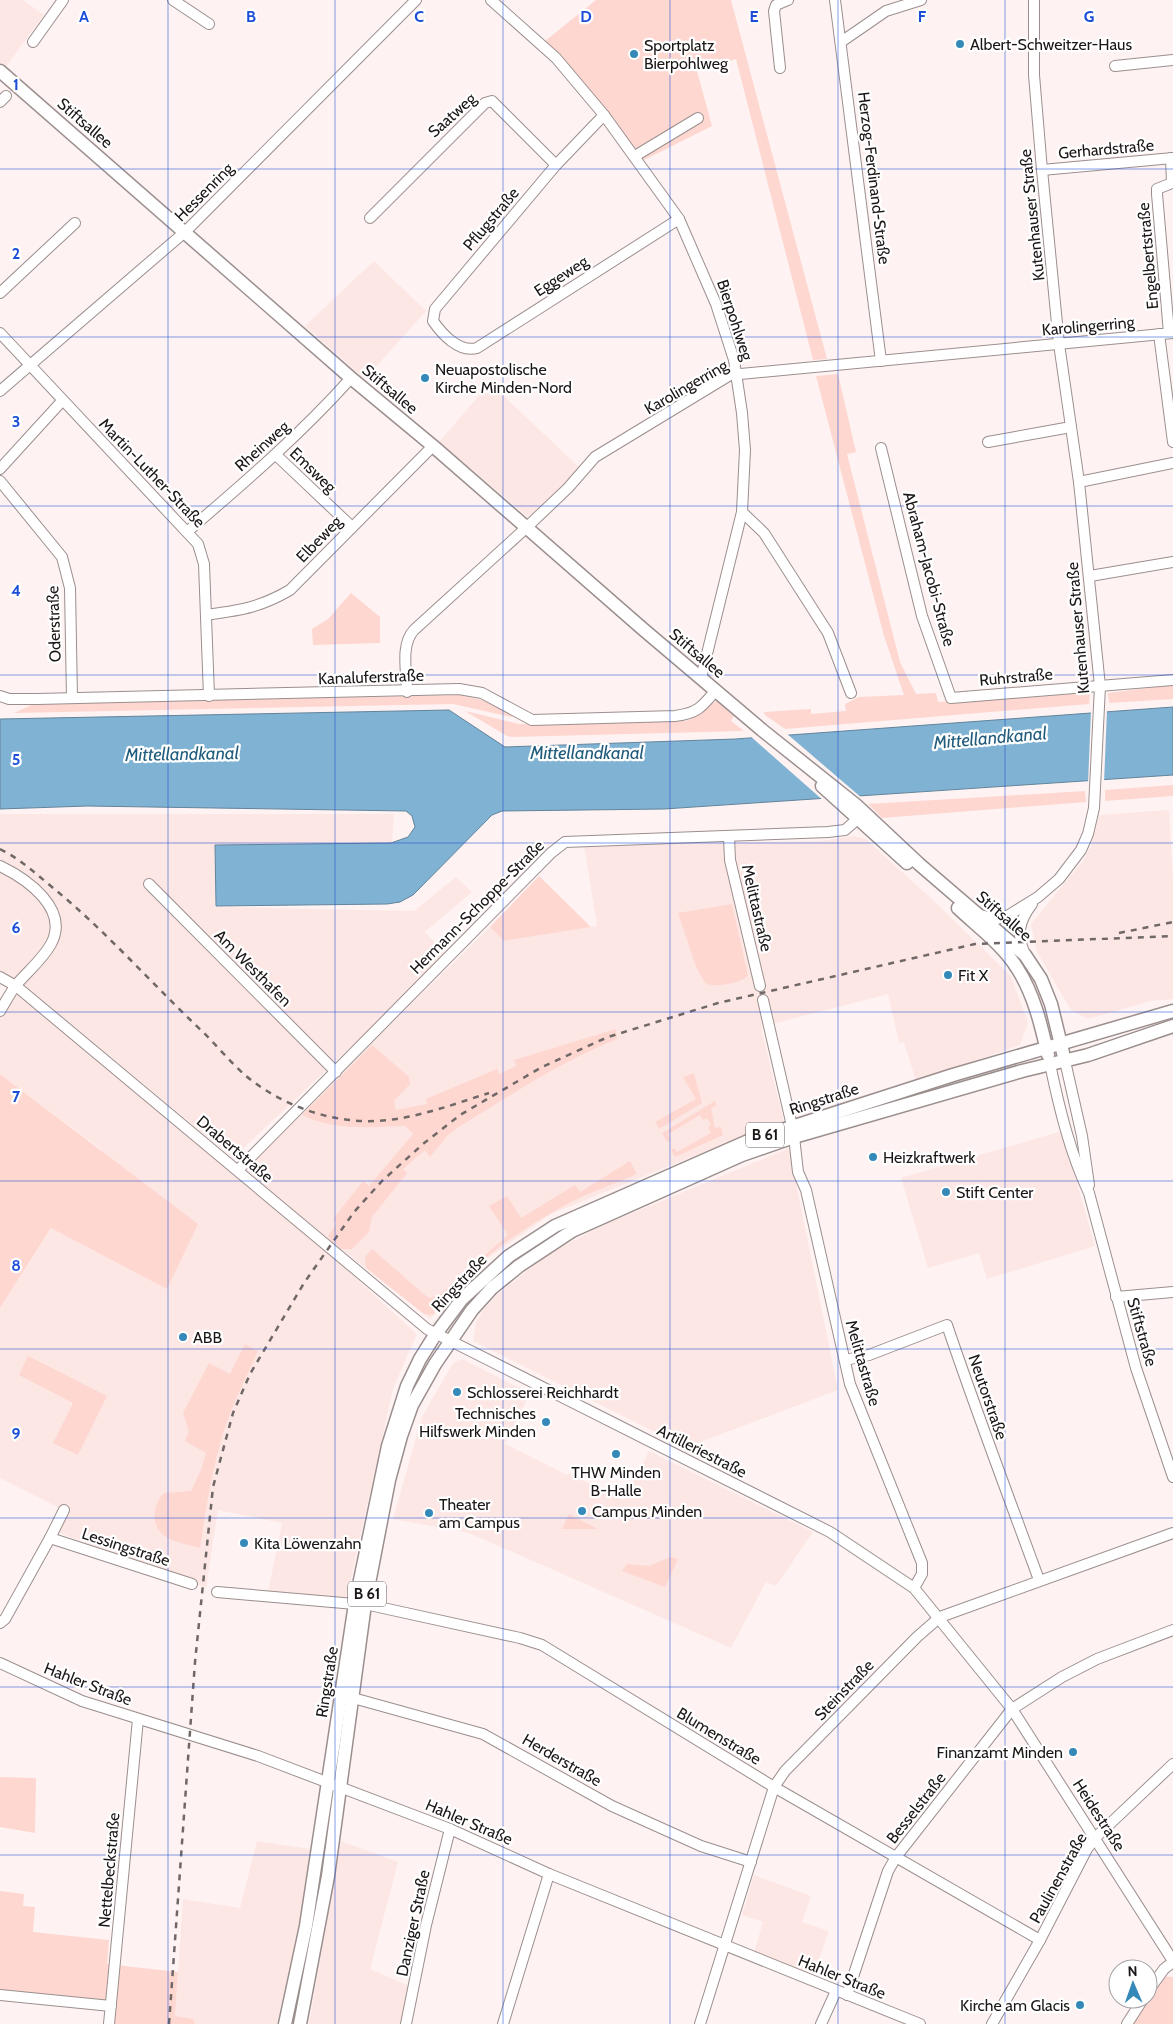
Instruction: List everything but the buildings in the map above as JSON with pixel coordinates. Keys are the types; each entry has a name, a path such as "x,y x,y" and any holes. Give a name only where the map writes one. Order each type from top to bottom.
{"main road":[{"name":"Stiftsallee","path":"0,71 186,231 351,378 433,446 1025,955 1046,990 1065,1061"},
{"name":"Stiftsallee","path":"762,730 842,806 860,812 929,882 1011,960 1034,1001 1050,1064"},
{"name":"Ringstraße","path":"300,2024 325,1890 341,1787 353,1698 360,1604 389,1480 406,1419 418,1394 449,1342 472,1310 492,1288 519,1266 572,1231 793,1132 1046,1047 1173,1011"},
{"name":"Ringstraße","path":"285,2024 306,1926 378,1485 396,1415 415,1370 435,1334 455,1308 485,1276 509,1256 544,1232 719,1153 1065,1061 1173,1026"}],"street":[{"path":"33,42 63,0"},
{"path":"173,0 209,24"},
{"name":"Hessenring","path":"0,392 186,231 416,0"},
{"name":"Bierpohlweg","path":"491,0 556,58 604,115 635,156 679,219 716,304 736,373 745,450 742,512 701,678"},
{"path":"780,68 774,11 780,1 788,0"},
{"name":"Herzog-Ferdinand-Straße","path":"835,0 881,360"},
{"path":"841,42 886,11 921,0"},
{"name":"Kutenhauser Straße","path":"1025,955 1019,938 1020,925 1027,911 1038,897 1068,869 1082,850 1088,834 1094,801 1100,686 1079,482 1059,344 1042,170 1034,75 1034,0"},
{"path":"1115,66 1173,60"},
{"name":"Saatweg","path":"370,218 452,134 485,103 492,101 556,165"},
{"name":"Pflugstraße","path":"458,346 432,321 433,312 556,165 604,115"},
{"path":"635,156 698,118"},
{"name":"Gerhardstraße","path":"1042,170 1172,158"},
{"name":"Engelbertstraße","path":"1167,333 1157,189 1172,183 1172,158"},
{"name":"Eggeweg","path":"458,346 466,349 477,348 679,219"},
{"path":"0,293 75,223"},
{"name":"Martin-Luther-Straße","path":"0,332 62,401 188,531 198,544 204,564 209,696"},
{"path":"1167,333 1173,442"},
{"name":"Karolingerring","path":"407,692 406,645 408,636 527,527 595,458 736,373 1167,333"},
{"name":"Rheinweg","path":"188,531 276,455 315,418 351,378"},
{"path":"0,469 62,401"},
{"path":"988,442 1071,427"},
{"name":"Elbeweg","path":"206,615 250,609 284,594 433,446"},
{"name":"Abraham-Jacobi-Straße","path":"881,448 922,616 951,698"},
{"name":"Emsweg","path":"276,455 352,527"},
{"path":"1079,482 1173,463"},
{"name":"Oderstraße","path":"0,481 62,557 70,588 72,698"},
{"path":"742,512 764,533 828,633 851,693"},
{"path":"1090,576 1173,562"},
{"name":"Ruhrstraße","path":"951,698 1173,680"},
{"name":"Kanaluferstraße","path":"5,697 209,696 471,690 482,693 532,720 692,714 700,709 716,690"},
{"name":"Hermann-Schoppe-Straße","path":"238,1170 551,853 566,842 729,837 838,831 851,826 860,812"},
{"name":"Melittastraße","path":"729,837 730,860 760,986"},
{"path":"0,866 39,891 49,905 54,917 56,930 52,943 40,960 16,986 0,1011"},
{"name":"Am Westhafen","path":"149,884 336,1072"},
{"name":"Kutenhauser Straße","path":"978,915 1004,918 1038,897"},
{"name":"Drabertstraße","path":"0,977 16,986 238,1170 340,1258 435,1334"},
{"name":"Melittastraße","path":"763,1000 793,1132 798,1172 806,1190 850,1384 922,1563 922,1574 914,1588"},
{"name":"Stiftstraße","path":"1065,1061 1082,1136 1089,1193"},
{"name":"Stiftstraße","path":"1050,1064 1076,1159 1089,1193 1143,1391 1173,1477"},
{"path":"1116,1297 1173,1292"},
{"name":"Neutorstraße","path":"845,1360 877,1352 948,1325 979,1420 1039,1580"},
{"name":"Artilleriestraße","path":"435,1334 830,1532 914,1588 940,1618"},
{"path":"0,1623 5,1619 64,1510"},
{"name":"Steinstraße","path":"700,2024 774,1786 799,1757 917,1637 940,1618 1039,1580 1173,1533"},
{"name":"Lessingstraße","path":"50,1538 192,1584"},
{"path":"216,1592 360,1604"},
{"name":"Blumenstraße","path":"360,1604 520,1638 542,1645 774,1786 1040,1940"},
{"name":"Heidestraße","path":"940,1618 1012,1709 1096,1837 1173,1961"},
{"name":"Besselstraße","path":"847,1995 882,1886 896,1857 1012,1709 1062,1677 1097,1659 1173,1630"},
{"name":"Hahler Straße","path":"0,1663 65,1694 258,1756 450,1829 549,1874 920,2024"},
{"name":"Herderstraße","path":"353,1698 484,1734 612,1806 701,1846 751,1862"},
{"name":"Nettelbeckstraße","path":"109,2024 138,1719"},
{"name":"Paulinenstraße","path":"992,2024 1040,1940 1087,1849 1096,1837 1173,1764"},
{"name":"Danziger Straße","path":"406,2024 426,1925 450,1829"},
{"path":"503,2024 549,1874"},
{"path":"1158,1977 1173,1961"},
{"path":"821,2024 836,1991"},
{"path":"0,1995 111,2006"},
{"path":"1127,2024 1136,2009"}],"shaded area":[{"path":"0,0 23,0 44,15 2,72 0,71"},
{"path":"596,0 731,0 827,359 813,360 736,59 697,71 712,126 644,160 559,53 545,41"},
{"path":"374,261 426,311 365,379 305,326"},
{"path":"838,374 856,452 847,454 900,662 916,694 936,693 938,702 1090,693 1089,704 785,729 765,715 764,712 811,709 811,714 846,711 845,704 859,697 904,695 884,636 816,376"},
{"path":"490,383 581,469 528,517 439,442"},
{"path":"351,593 380,617 380,643 313,645 312,629 328,619"},
{"path":"1173,685 1173,699 1109,703 1108,693"},
{"path":"460,695 486,701 516,716 511,717 453,704 14,713 36,703"},
{"path":"717,701 726,705 735,714 731,721 744,731 512,737 507,736 465,711 519,724 685,721"},
{"path":"1173,785 1173,796 1105,801 1105,790"},
{"path":"1085,791 1086,802 882,818 868,804"},
{"path":"1169,810 1173,881 1173,999 1151,1001 1088,1019 1071,1010 1037,952 1031,924 1083,861 1091,847 1099,815"},
{"path":"0,814 394,814 392,843 215,845 215,907 414,911 456,877 472,892 425,932 447,956 233,1158 31,991 0,972"},
{"path":"853,836 866,839 933,900 1011,976 1028,1023 1020,1045 916,1081 904,1042 899,1043 888,994 761,1027 784,1123 679,1162 551,1214 478,1265 430,1319 242,1170 490,927 504,941 597,926 584,845 822,841"},
{"path":"539,876 591,927 504,941 490,927"},
{"path":"732,904 748,976 728,984 706,984 696,967 678,913"},
{"path":"17,990 235,1169 417,1334 393,1389 346,1600 268,1592 282,1523 218,1510 206,1588 54,1531 63,1510 0,1478 0,1308 102,1150 0,1074 0,1017"},
{"path":"616,1029 617,1039 555,1069 457,1128 447,1136 430,1157 425,1150 403,1169 407,1173 372,1217 369,1232 352,1249 341,1249 330,1240 328,1236 337,1223 333,1219 363,1181 369,1186 413,1134 405,1126 340,1126 327,1124 302,1115 372,1045 409,1077 410,1084 394,1101 396,1110 427,1104 426,1099 497,1069 499,1074 516,1066 514,1060"},
{"path":"694,1073 702,1103 659,1129 655,1122 696,1099 683,1077"},
{"path":"0,1074 198,1224 167,1289 51,1228 0,1308"},
{"path":"715,1101 716,1106 711,1108 715,1128 721,1127 723,1135 675,1157 671,1150 674,1148 677,1152 711,1133 708,1127 711,1124 707,1118 703,1120 700,1115 668,1134 671,1140 667,1142 662,1133"},
{"path":"1062,1131 1095,1246 987,1279 979,1253 928,1268 901,1178"},
{"path":"789,1148 838,1390 693,1445 693,1448 689,1449 473,1341 476,1322 483,1310 497,1295 549,1253 606,1224"},
{"path":"630,1161 637,1174 569,1203 507,1241 460,1282 433,1315 424,1314 366,1268 365,1257 372,1249 426,1296 430,1298 439,1295 508,1235 489,1206 507,1196 521,1218 575,1185 580,1192"},
{"path":"245,1344 258,1351 225,1427 208,1496 200,1548 170,1539 163,1535 156,1524 155,1511 157,1504 164,1493 191,1491 201,1470 206,1453 185,1441 189,1432 183,1413 209,1363 230,1374"},
{"path":"28,1356 107,1396 78,1455 53,1443 73,1403 19,1375"},
{"name":"Campus Minden","path":"462,1359 530,1393 505,1444 567,1475 568,1473 624,1500 649,1451 813,1532 776,1586 766,1582 731,1648 469,1533 393,1519 422,1417 453,1363"},
{"path":"569,1514 598,1529 562,1529"},
{"path":"671,1557 678,1559 665,1587 622,1571 627,1564 649,1566"},
{"path":"0,1777 36,1778 35,1833 0,1827"},
{"path":"257,1841 310,1849 300,1918 277,2024 195,2024 193,2019 175,2016 183,1899 240,1908"},
{"path":"341,1841 398,1862 370,1969 409,1986 401,2024 309,2024"},
{"path":"754,1875 811,1896 802,1922 829,1931 813,1976 754,1953 763,1922 742,1915"},
{"path":"0,1891 24,1894 23,1906 35,1907 33,1932 109,1940 107,1964 178,1972 175,2016 193,2019 195,2024 113,2024 115,2004 0,1993"},
{"path":"1162,1976 1173,1977 1173,2024 1131,2024 1141,2009 1158,2009 1158,1982"}],"water":[{"name":"Mittellandkanal","path":"1173,707 1173,775 664,809 502,811 492,815 413,895 400,902 387,904 216,906 215,845 391,843 408,837 415,827 412,816 406,811 87,806 0,809 0,719 449,710 505,747 735,739"}],"pier":[{"path":"1107,710 1104,783 1088,784 1091,711"},
{"path":"786,733 863,799 825,802 749,735"}],"railway":[{"path":"0,849 27,866 72,904 246,1076 290,1104 341,1119 376,1121 419,1114 489,1093"},
{"path":"1119,933 1173,922"},
{"path":"169,2024 195,1662 213,1487 233,1413 250,1374 304,1283 354,1212 382,1181 423,1144 460,1115 542,1067 608,1037 718,1003 975,944 1173,936"}],"place":[{"name":"Albert-Schweitzer-Haus","path":"960,44"},
{"name":"Sportplatz Bierpohlweg","path":"634,54"},
{"name":"Neuapostolische Kirche Minden-Nord","path":"425,378"},
{"name":"Fit X","path":"948,975"},
{"name":"Heizkraftwerk","path":"873,1157"},
{"name":"Stift Center","path":"946,1192"},
{"name":"ABB","path":"183,1337"},
{"name":"Schlosserei Reichhardt","path":"457,1392"},
{"name":"Technisches Hilfswerk Minden","path":"546,1422"},
{"name":"THW Minden B-Halle","path":"616,1454"},
{"name":"Campus Minden","path":"582,1511"},
{"name":"Theater am Campus","path":"429,1513"},
{"name":"Kita Löwenzahn","path":"244,1543"},
{"name":"Finanzamt Minden","path":"1073,1752"},
{"name":"Kirche am Glacis","path":"1080,2005"}]}
